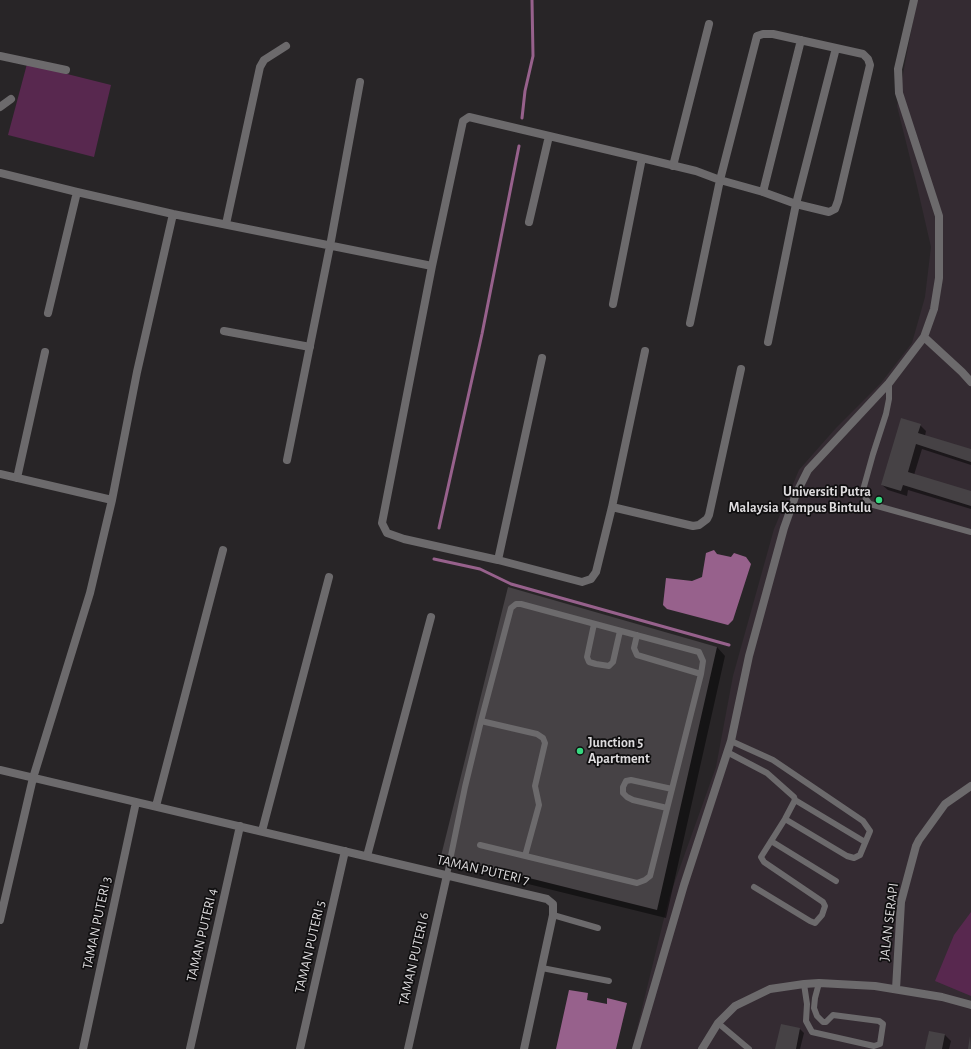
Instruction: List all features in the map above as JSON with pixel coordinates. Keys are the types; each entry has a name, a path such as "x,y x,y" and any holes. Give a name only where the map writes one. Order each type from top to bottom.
{"street":[{"path":"637,1049 684,885 731,741 749,656 784,528 796,494 808,470 889,383 924,338 934,309 939,278 939,216 899,93 898,69 914,0"},
{"path":"673,166 709,24"},
{"path":"645,350 612,507 596,572 591,579 582,582 498,560 404,539 388,533 382,523 432,266 463,121 469,117 696,171 720,180 763,192 796,204 829,212 835,209 838,201 870,65 868,59 863,54 773,34 763,34 757,36 720,180 690,323"},
{"path":"763,192 801,40"},
{"path":"226,224 260,68 264,60 286,46"},
{"path":"768,342 796,204 836,48"},
{"path":"0,56 66,70"},
{"path":"287,460 330,246 360,82"},
{"path":"0,107 11,99"},
{"path":"529,222 548,136"},
{"path":"613,304 642,158"},
{"path":"0,173 173,214 432,266"},
{"path":"48,314 77,192"},
{"path":"0,920 33,778 90,593 112,500 137,372 173,214"},
{"path":"224,331 310,347"},
{"path":"924,338 971,382"},
{"path":"17,478 45,352"},
{"path":"498,560 542,358"},
{"path":"612,507 693,526 699,525 707,519 741,369"},
{"path":"0,475 112,500"},
{"path":"156,806 224,550"},
{"path":"262,831 329,577"},
{"path":"367,856 431,617"},
{"name":"TAMAN PUTERI 7","path":"0,770 547,899 553,904 553,915"},
{"name":"JALAN SERAPI","path":"896,989 901,902 916,846 945,804 971,786"},
{"name":"TAMAN PUTERI 3","path":"83,1049 136,802"},
{"name":"TAMAN PUTERI 4","path":"190,1049 240,826"},
{"name":"TAMAN PUTERI 5","path":"300,1049 345,851"},
{"name":"TAMAN PUTERI 6","path":"408,1049 447,875"},
{"path":"524,1049 553,915"},
{"path":"702,1049 718,1023 734,1006 770,989 819,983 875,986 942,997 971,1005"}],"lane":[{"path":"889,383 889,399 886,414 863,490 866,499 870,504 971,532"},
{"path":"447,875 464,788 481,721 512,608 516,604 521,604 699,652 703,661 701,674 650,876 645,880 637,882 480,844"},
{"path":"594,624 587,657 590,662 596,664 609,666 613,662 620,631"},
{"path":"638,636 634,648 637,655 701,674"},
{"path":"481,721 537,734 543,738 545,743 535,786 539,805 525,856"},
{"path":"731,741 773,760 863,821 870,831 860,855 854,858 847,856 785,819"},
{"path":"727,752 767,773 794,797 795,800 865,842"},
{"path":"667,808 633,800 623,793 623,787 626,781 631,780 672,789"},
{"path":"754,887 810,921 815,923 822,915 825,906 822,902 764,862 761,857 795,800"},
{"path":"771,841 836,881"},
{"path":"553,915 598,928"},
{"path":"542,968 608,981"},
{"path":"819,983 814,1008 816,1016 823,1022 826,1022"},
{"path":"804,984 807,1004 806,1021 812,1032 822,1035 874,1046 880,1046 883,1024 879,1021 833,1015 826,1022 822,1035"},
{"path":"718,1023 749,1049"}],"shaded area":[{"name":"Universiti Putra Malaysia Kampus Bintulu","path":"917,0 971,0 971,1049 632,1049 669,898 716,767 733,676 774,529 799,470 836,428 881,383 912,343 925,297 931,247 897,106"},
{"path":"27,64 111,85 94,157 8,135"},
{"path":"714,550 717,554 731,557 734,553 746,557 751,564 733,620 728,625 667,609 663,605 666,578 692,581 702,577 706,553"},
{"path":"971,912 971,996 935,981 954,935"},
{"path":"569,990 588,993 587,1000 607,1004 607,998 627,1003 616,1049 556,1049"}],"building":[{"path":"901,418 921,424 918,433 971,449 971,462 916,444 908,472 971,491 971,506 903,485 901,491 881,485"},
{"name":"Junction 5 Apartment","path":"508,587 717,647 657,910 441,856"},
{"path":"781,1024 800,1028 796,1049 775,1049"},
{"path":"929,1031 945,1034 942,1049 925,1049"},
{"path":"970,1036 971,1049 968,1049"}],"waterway":[{"path":"522,118 525,91 533,56 532,0"},
{"path":"439,528 482,334 519,146"},
{"path":"434,559 480,569 511,584 729,645"}],"place":[{"name":"Universiti Putra Malaysia Kampus Bintulu","path":"879,500"},
{"name":"Junction 5 Apartment","path":"580,751"}]}
